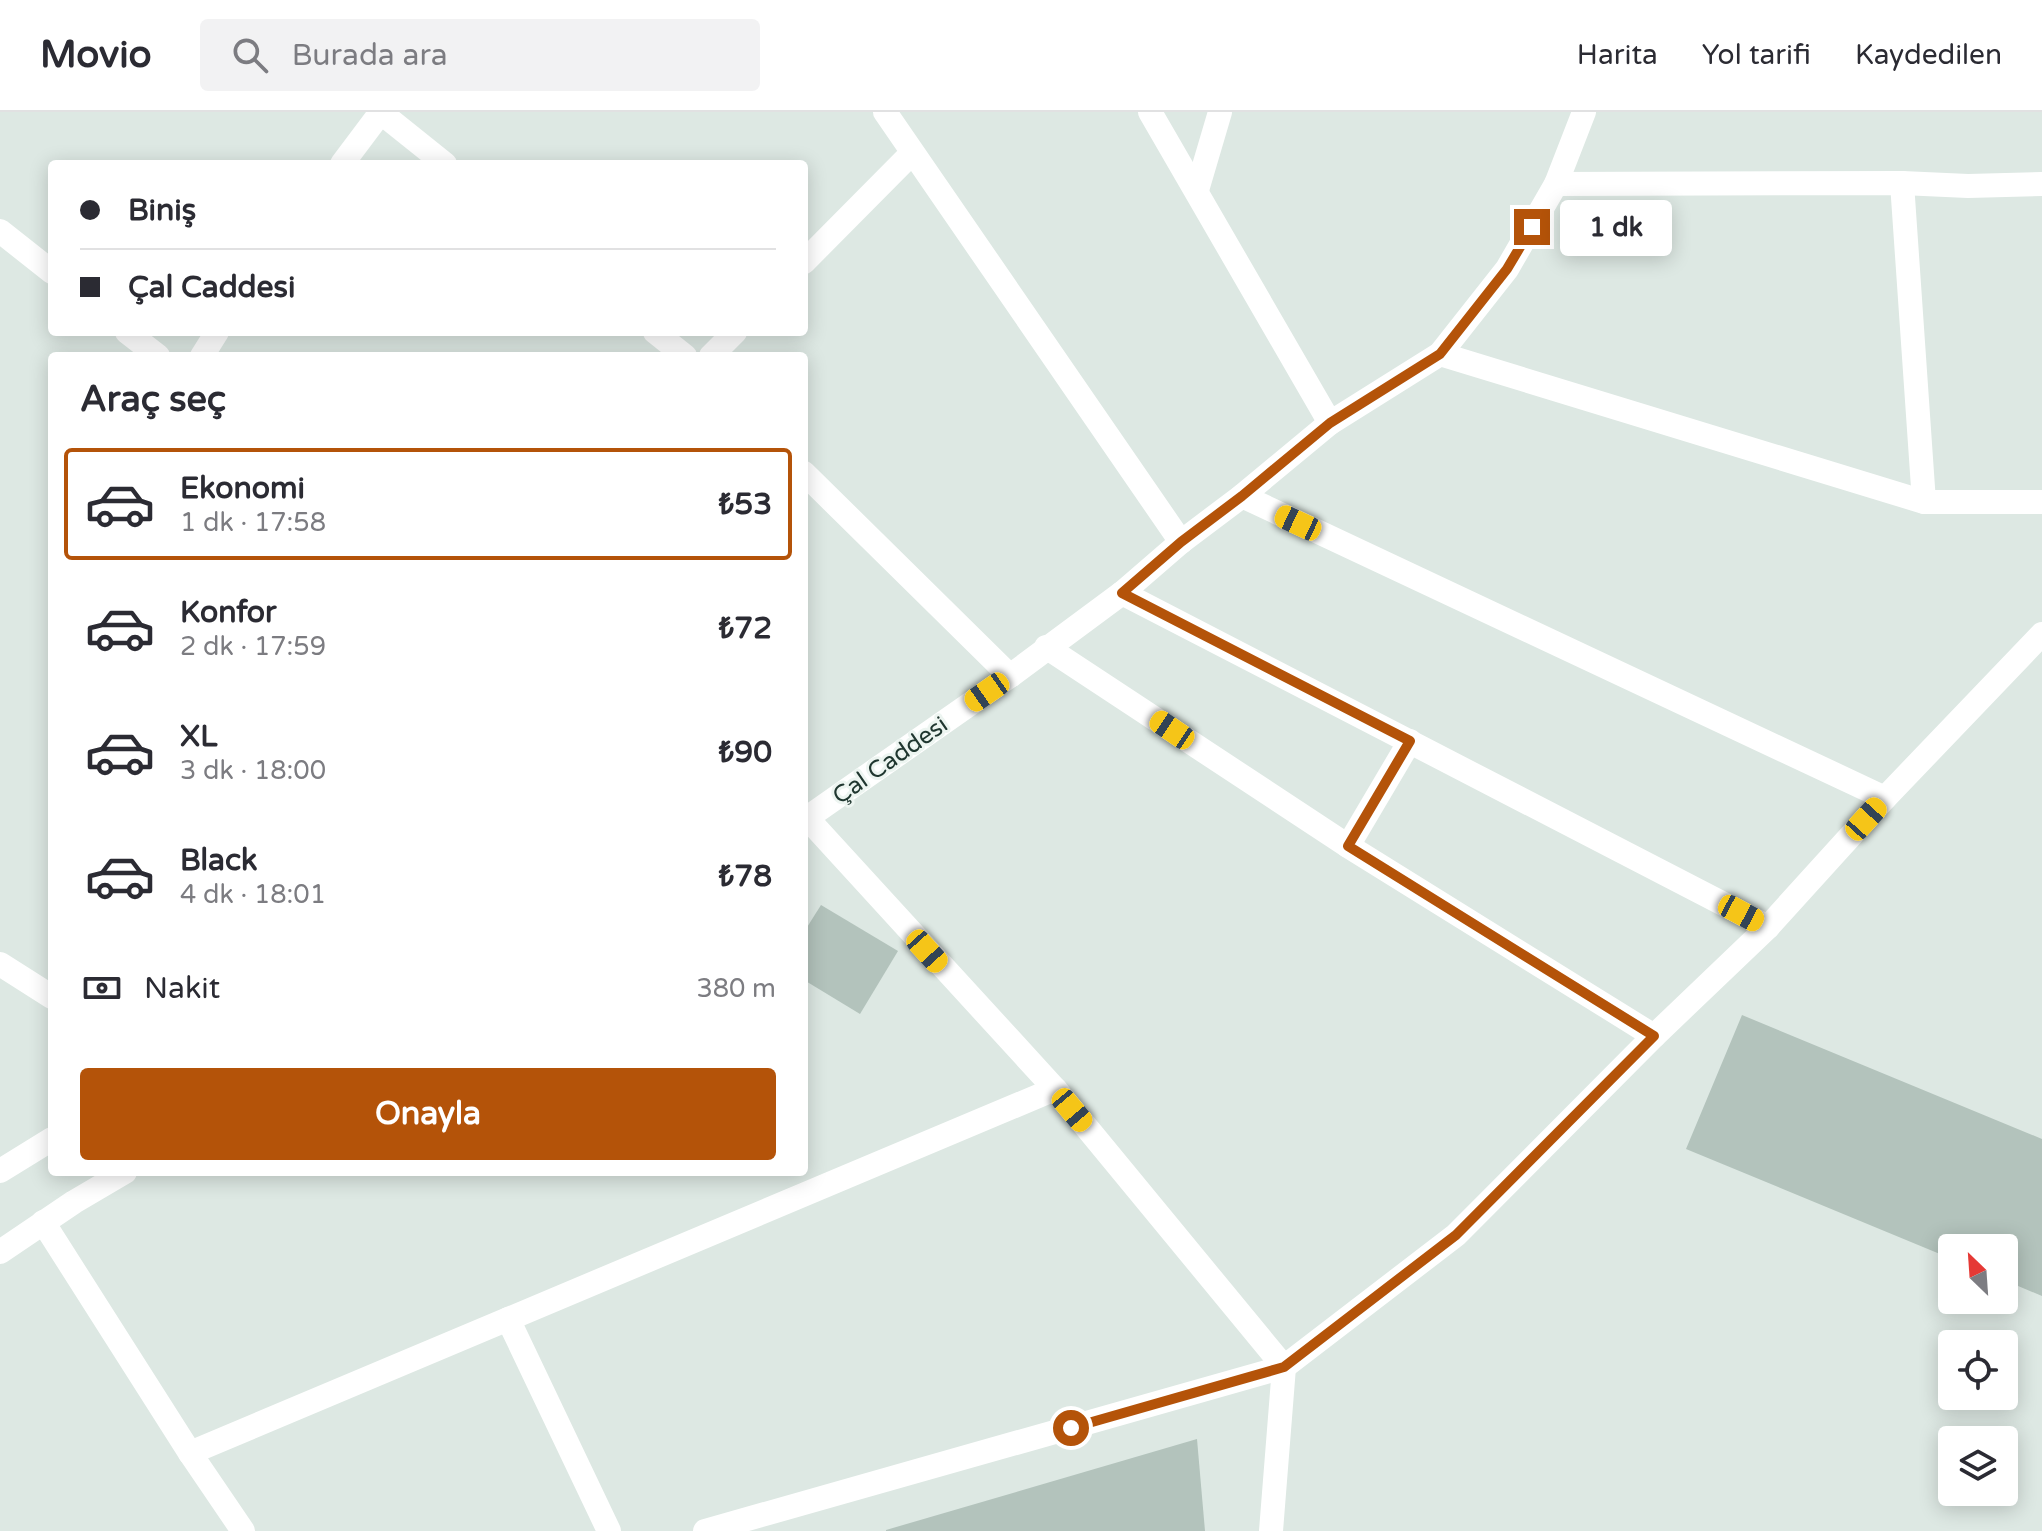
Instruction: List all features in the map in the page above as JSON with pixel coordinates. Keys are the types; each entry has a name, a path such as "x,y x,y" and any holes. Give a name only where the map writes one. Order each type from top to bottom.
{"street":[{"path":"345,160 380,112 440,160"},
{"path":"885,112 1181,542"},
{"path":"1150,112 1330,423"},
{"path":"1197,190 1220,112"},
{"name":"Çal Caddesi","path":"808,818 1122,593 1330,423 1440,354 1507,269 1556,184 1584,112"},
{"path":"808,258 912,153"},
{"path":"1902,183 1924,502"},
{"path":"1556,184 2042,184"},
{"path":"0,231 48,269"},
{"path":"132,336 153,352"},
{"path":"660,336 680,352"},
{"path":"715,352 731,336"},
{"path":"1440,354 1924,502 2042,502"},
{"path":"808,477 1010,676"},
{"path":"1242,496 1885,798"},
{"path":"1122,593 1768,927"},
{"path":"705,1531 1284,1367 1456,1235 1654,1036 1768,927 1885,798 2042,634"},
{"path":"1046,647 1348,846 1654,1036"},
{"path":"1348,846 1410,741"},
{"path":"808,821 1055,1089 1284,1367 1271,1531"},
{"path":"0,964 48,994"},
{"path":"190,1453 1055,1089"},
{"path":"0,1171 48,1141"},
{"path":"0,1252 118,1176"},
{"path":"43,1222 243,1531"},
{"path":"508,1319 609,1531"}],"building":[{"path":"821,905 898,951 860,1014 808,982 808,926"},
{"path":"1742,1015 2042,1139 2042,1296 2018,1286 2018,1234 1938,1234 1938,1253 1686,1149"},
{"path":"1197,1439 1205,1531 886,1531 886,1530"}],"route":[{"path":"1071,1428 1284,1367 1456,1235 1654,1036 1348,846 1410,741 1122,593 1330,423 1440,354 1507,269 1532,227"}]}
